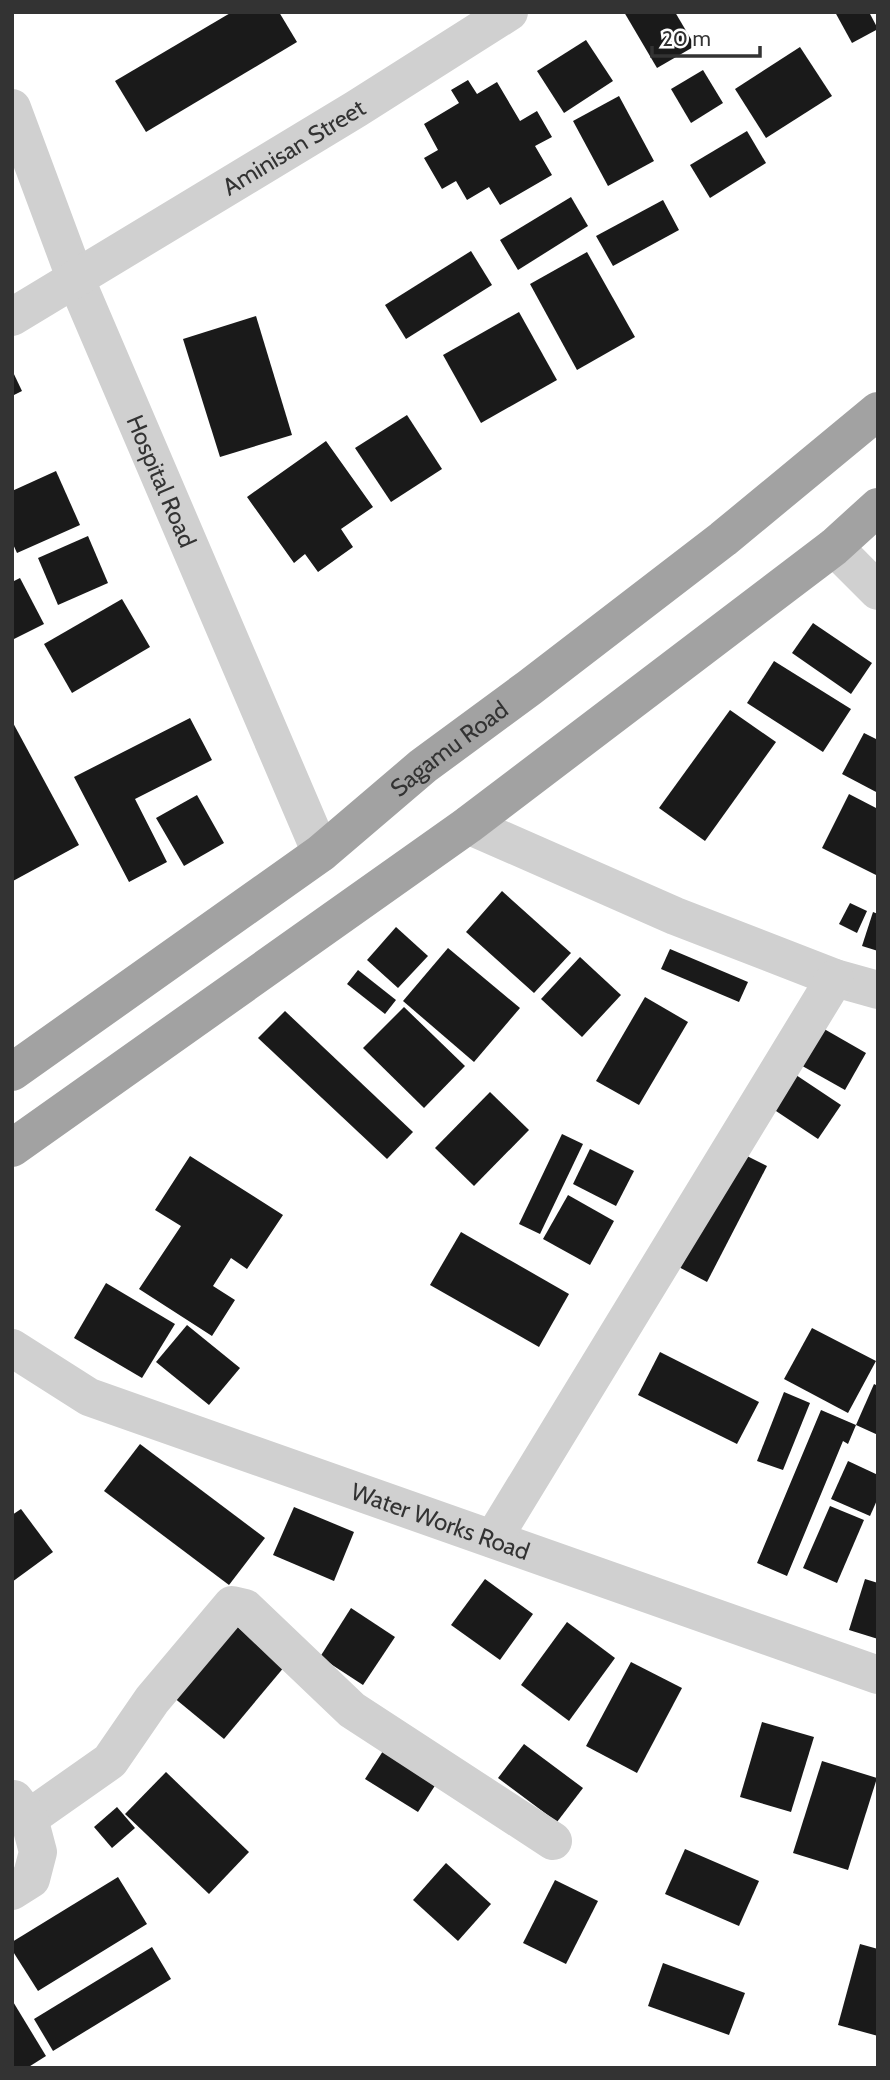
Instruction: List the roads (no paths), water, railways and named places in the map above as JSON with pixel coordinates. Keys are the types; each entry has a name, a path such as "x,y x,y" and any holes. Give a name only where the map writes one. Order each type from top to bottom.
{"highway":[{"name":"Sagamu Road","path":"12,1072 321,853 423,766 723,539 878,411"},
{"path":"12,1148 468,825 834,547 878,507"}],"street":[{"name":"Aminisan Street","path":"12,317 356,109 509,12"},
{"name":"Hospital Road","path":"12,108 76,280 321,853"},
{"path":"834,547 878,591"},
{"path":"468,825 675,916 835,978 878,990"},
{"path":"493,1539 835,978"},
{"name":"Water Works Road","path":"12,1348 89,1397 878,1675"},
{"path":"12,1891 31,1879 38,1852 20,1808 110,1761 152,1700 232,1605 245,1608 352,1710 553,1840"}]}
